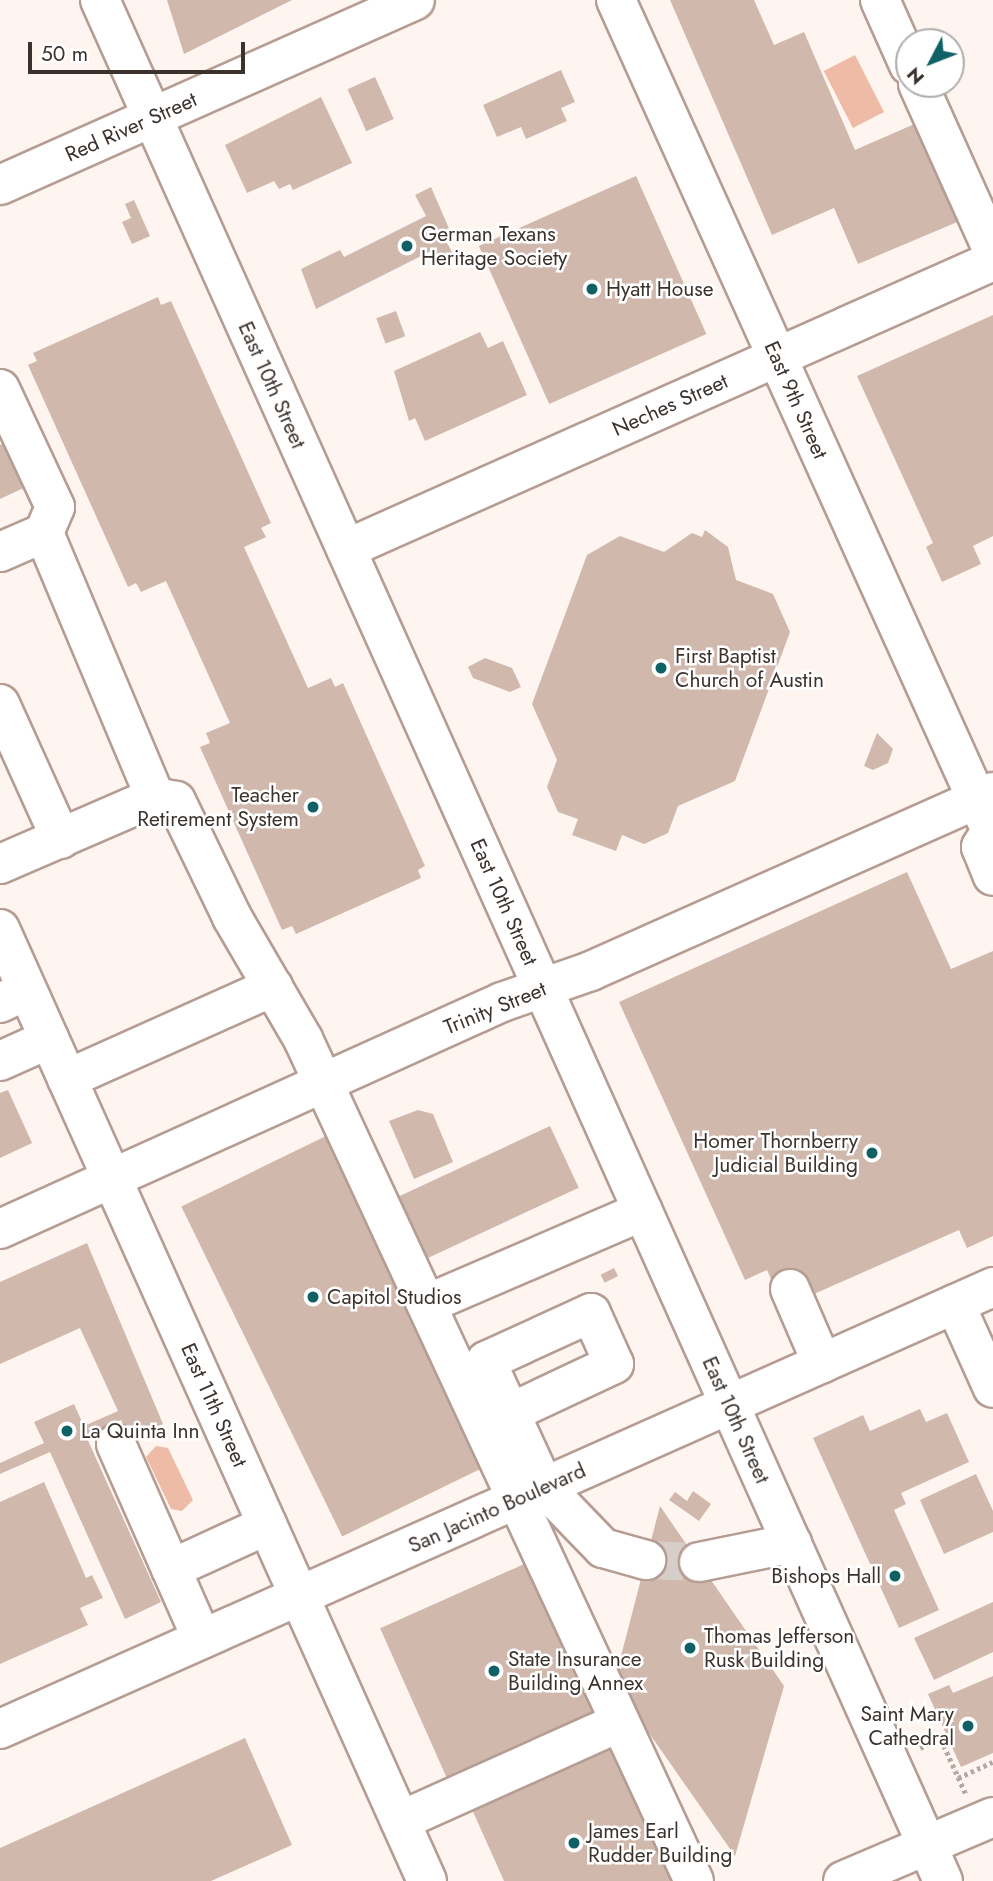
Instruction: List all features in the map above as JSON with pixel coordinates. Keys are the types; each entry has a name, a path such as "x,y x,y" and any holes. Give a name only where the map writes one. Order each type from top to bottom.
{"street":[{"name":"East 10th Street","path":"100,0 943,1881"},
{"name":"Red River Street","path":"0,185 415,0"},
{"name":"East 9th Street","path":"616,0 776,357 988,813"},
{"path":"880,0 895,34"},
{"path":"924,98 993,251"},
{"name":"Neches Street","path":"346,549 993,261"},
{"path":"0,389 55,507 44,533 0,552"},
{"path":"44,533 155,797"},
{"path":"0,704 61,839"},
{"path":"0,864 155,797 176,801 323,1082 427,1304 472,1367 510,1413 531,1493 603,1548 646,1560"},
{"path":"988,813 981,847 993,876"},
{"name":"Trinity Street","path":"0,1229 323,1082 542,989 988,813"},
{"path":"993,892 993,905"},
{"name":"East 11th Street","path":"0,929 14,997 49,1039 427,1881"},
{"path":"67,1079 273,987"},
{"path":"0,1061 49,1039"},
{"path":"427,1304 642,1211"},
{"name":"San Jacinto Boulevard","path":"0,1729 993,1287"},
{"path":"790,1289 822,1363"},
{"path":"954,1304 993,1388"},
{"path":"472,1367 590,1312 614,1364 510,1413"},
{"path":"472,1367 531,1493 620,1723 694,1881"},
{"path":"116,1444 202,1639"},
{"path":"171,1569 267,1525"},
{"path":"699,1562 792,1543"},
{"path":"400,1821 620,1723"},
{"path":"843,1881 928,1845 980,1806"}],"path":[{"path":"924,1747 947,1736"},
{"path":"941,1739 958,1777 980,1806"},
{"path":"958,1777 993,1762"}],"shaded area":[{"path":"855,55 884,112 853,128 824,71"},
{"path":"156,1446 168,1448 193,1500 182,1511 171,1509 146,1457"}],"building":[{"path":"167,0 292,0 184,54"},
{"path":"670,0 754,0 774,45 804,32 855,150 919,122 962,220 858,264 834,208 772,235"},
{"path":"561,70 575,102 561,108 567,121 526,139 521,127 497,137 483,105"},
{"path":"375,77 394,119 366,131 348,89"},
{"path":"321,97 352,163 293,190 290,184 279,189 274,181 247,193 225,145"},
{"name":"Hyatt House","path":"636,176 706,334 549,404 479,246"},
{"name":"German Texans Heritage Society","path":"431,187 454,240 447,243 453,254 438,261 433,250 316,309 301,269 340,250 344,257 426,216 415,195"},
{"path":"134,200 150,236 132,244 122,222 131,218 125,204"},
{"path":"158,297 161,305 171,301 271,523 261,528 266,537 244,547 308,688 331,678 335,687 343,683 425,866 418,870 421,878 296,934 292,926 282,930 200,747 210,743 206,733 230,723 166,581 141,592 136,583 128,587 28,365 37,361 33,353"},
{"path":"396,311 405,336 386,344 376,318"},
{"path":"993,315 993,536 973,546 981,564 942,582 926,547 933,543 857,376"},
{"path":"480,332 488,348 503,341 527,395 425,441 415,418 409,421 394,371"},
{"path":"8,441 28,486 0,499 0,445"},
{"name":"First Baptist Church of Austin","path":"705,530 728,547 736,580 773,594 790,632 735,781 678,806 668,833 644,844 622,835 616,851 572,835 578,819 558,812 547,787 557,760 532,704 587,555 620,536 664,552 692,533 702,537"},
{"path":"485,658 512,668 521,687 510,692 473,678 468,667"},
{"path":"877,733 893,749 888,763 873,770 864,766"},
{"path":"907,872 951,969 993,951 993,1236 967,1248 959,1230 814,1294 810,1281 778,1295 767,1270 745,1280 619,1002"},
{"path":"8,1090 32,1143 0,1158 0,1093"},
{"path":"418,1110 433,1114 453,1162 414,1179 389,1121"},
{"path":"550,1126 579,1188 427,1258 399,1197"},
{"name":"Capitol Studios","path":"326,1136 487,1466 342,1536 181,1207"},
{"name":"La Quinta Inn","path":"87,1243 163,1424 130,1439 121,1420 86,1436 161,1602 125,1619 50,1452 0,1474 0,1463 44,1443 34,1422 74,1404 84,1426 118,1411 80,1328 0,1364 0,1282"},
{"path":"614,1268 618,1276 605,1283 601,1275"},
{"path":"920,1409 926,1422 947,1413 969,1462 901,1493 906,1504 894,1510 939,1610 899,1628 813,1438 863,1415 870,1431"},
{"path":"976,1474 993,1511 993,1532 944,1554 920,1500"},
{"path":"44,1482 86,1578 92,1575 103,1598 80,1608 88,1625 0,1664 0,1502"},
{"path":"693,1491 711,1504 699,1521 669,1500 675,1492 687,1501"},
{"name":"Thomas Jefferson Rusk Building","path":"660,1506 784,1686 735,1856 614,1683"},
{"name":"State Insurance Building Annex","path":"540,1557 610,1713 450,1784 380,1628"},
{"path":"993,1602 993,1652 934,1680 914,1638"},
{"name":"Saint Mary Cathedral","path":"993,1676 993,1753 961,1767 928,1694 949,1685 953,1693"},
{"path":"245,1738 292,1845 211,1881 0,1881 0,1848"},
{"name":"James Earl Rudder Building","path":"614,1741 678,1881 504,1881 470,1805"}],"tunnel":[{"path":"646,1560 699,1562"}],"place":[{"name":"German Texans Heritage Society","path":"407,246"},
{"name":"Hyatt House","path":"592,289"},
{"name":"First Baptist Church of Austin","path":"661,668"},
{"name":"Teacher Retirement System","path":"313,807"},
{"name":"Homer Thornberry Judicial Building","path":"872,1153"},
{"name":"Capitol Studios","path":"313,1297"},
{"name":"La Quinta Inn","path":"67,1431"},
{"name":"Bishops Hall","path":"895,1576"},
{"name":"Thomas Jefferson Rusk Building","path":"690,1648"},
{"name":"State Insurance Building Annex","path":"494,1671"},
{"name":"Saint Mary Cathedral","path":"968,1726"},
{"name":"James Earl Rudder Building","path":"574,1843"}]}
